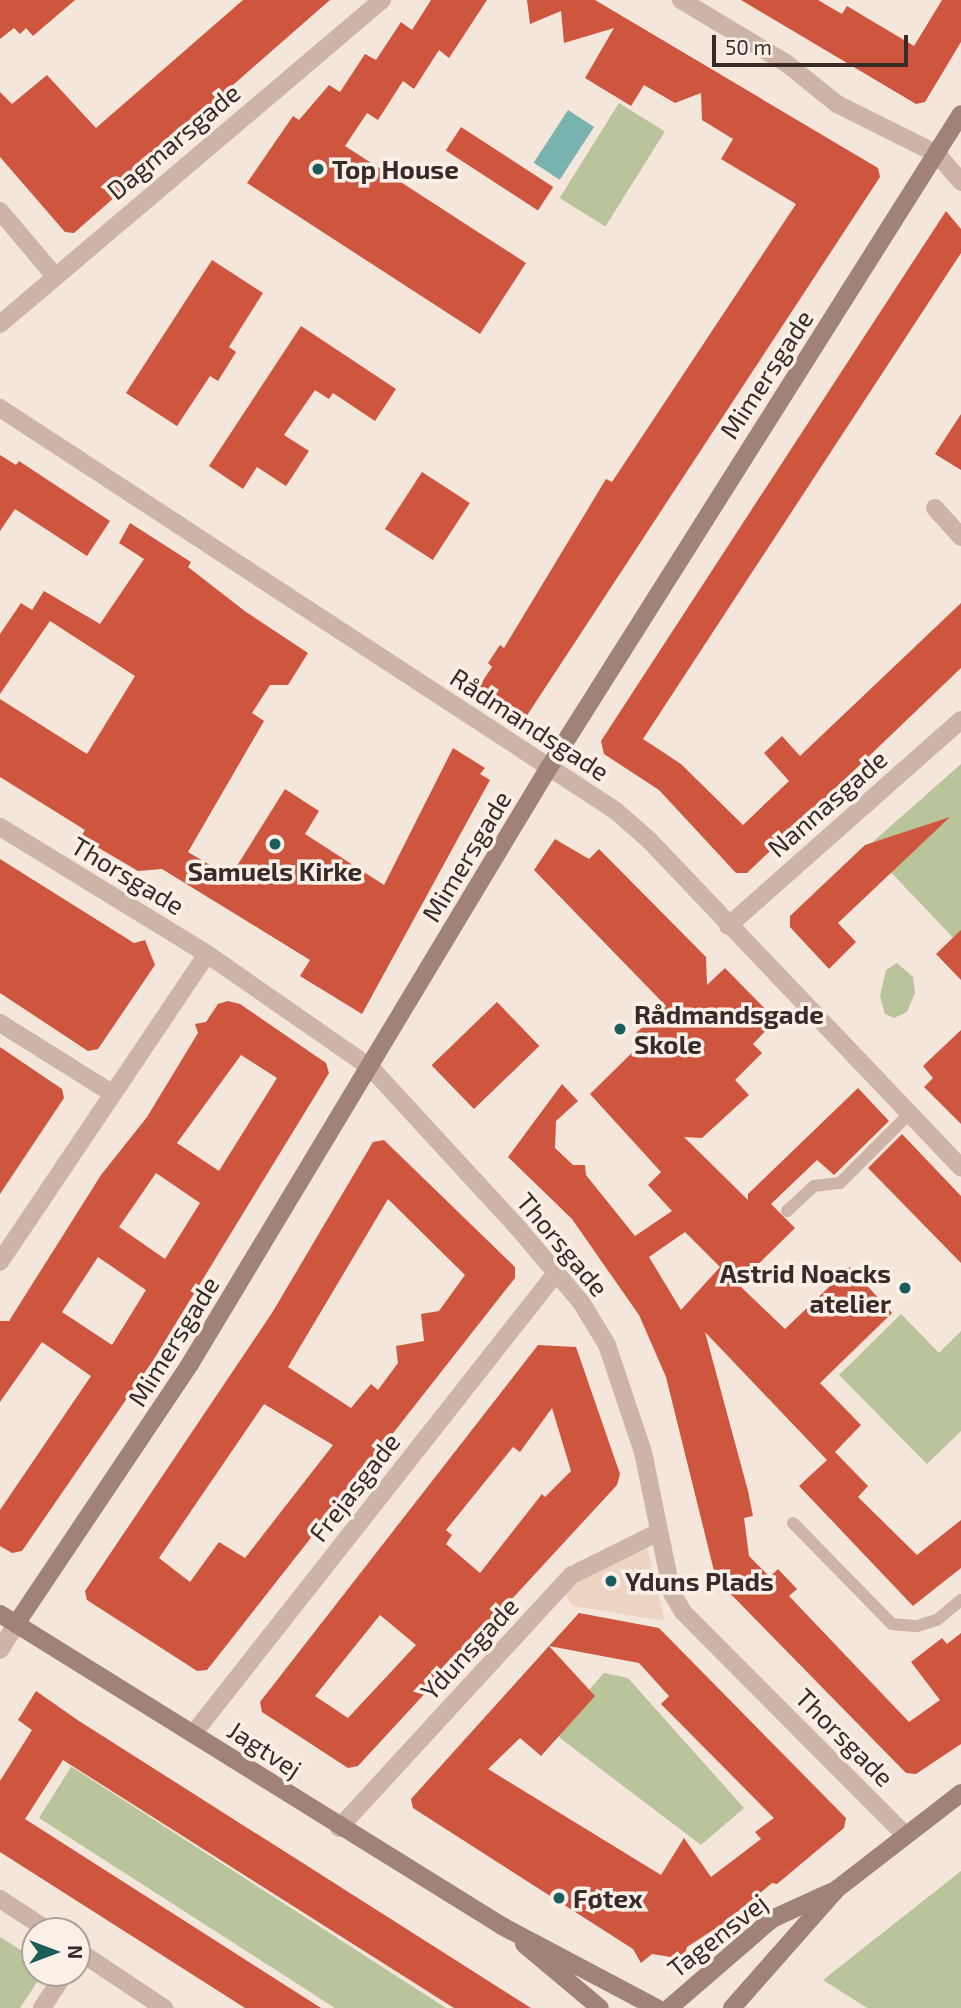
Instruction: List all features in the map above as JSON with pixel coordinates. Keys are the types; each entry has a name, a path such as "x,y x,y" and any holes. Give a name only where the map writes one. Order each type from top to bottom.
{"street":[{"name":"Dagmarsgade","path":"0,324 54,275 382,0"},
{"path":"681,0 786,63 836,104 937,154 961,182"},
{"name":"Mimersgade","path":"16,1624 190,1364 371,1068 548,769 961,114"},
{"path":"0,211 54,275"},
{"name":"Rådmandsgade","path":"0,408 548,769 616,810 650,841 961,1168"},
{"path":"935,508 961,537"},
{"name":"Nannasgade","path":"728,926 961,720"},
{"name":"Thorsgade","path":"0,827 207,954 371,1068 556,1273 607,1345 643,1452 672,1593 683,1612 905,1835"},
{"path":"0,1262 6,1241 113,1094 207,954"},
{"path":"0,1023 113,1094"},
{"name":"Frejasgade","path":"193,1734 556,1273"},
{"name":"Ydunsgade","path":"340,1828 572,1575 659,1532"},
{"name":"Jagtvej","path":"0,1614 340,1828 502,1926 657,2008"},
{"path":"0,1650 16,1624"},
{"name":"Tagensvej","path":"732,2008 837,1889 961,1793"},
{"name":"Tagensvej","path":"669,2008 772,1919 837,1889"},
{"path":"0,1899 28,1917"},
{"name":"Jagtvej","path":"502,1926 600,2008"},
{"path":"91,1961 163,2008"},
{"path":"42,2008 56,1987"}],"lane":[{"path":"787,1210 814,1186 841,1183 909,1114"},
{"path":"793,1523 892,1624 917,1626 937,1620 961,1600"}],"green space":[{"path":"619,103 665,132 605,227 560,198"},
{"path":"961,764 961,946 867,847"},
{"path":"897,963 913,977 915,993 907,1012 894,1018 885,1014 880,996 886,970"},
{"path":"901,1314 939,1353 961,1331 961,1431 927,1464 839,1375"},
{"path":"604,1673 628,1678 744,1808 701,1845 560,1738 556,1727"},
{"path":"71,1767 446,2008 335,2008 39,1818"},
{"path":"961,1871 961,2008 867,2008 823,1980"},
{"path":"0,1937 21,1950 21,1987 34,1987 20,2008 0,2008"}],"shaded area":[{"name":"Yduns Plads","path":"645,1539 665,1621 573,1606 560,1588"}],"water":[{"path":"568,110 594,127 560,180 534,163"}],"building":[{"path":"0,0 75,0 33,36 26,28 20,34 14,28 0,39"},
{"path":"243,0 330,0 120,184 124,189 74,233 65,232 0,157 0,92 12,104 47,75 96,128"},
{"name":"Top House","path":"431,0 487,0 449,58 439,50 414,89 403,81 378,120 367,113 345,146 526,263 480,334 247,183 293,116 299,120 329,85 340,92 365,54 376,60 401,22 412,30"},
{"path":"527,0 595,0 878,168 880,177 526,717 478,688 492,667 488,663 500,645 504,648 606,479 612,482 796,204 721,159 733,139 702,120 701,93 675,103 644,85 631,106 585,78 614,28 564,43 561,11 530,24"},
{"path":"741,0 818,0 842,14 847,6 914,46 942,0 961,0 961,42 925,102 916,104"},
{"path":"461,127 553,187 538,210 446,150"},
{"path":"946,211 961,229 961,253 643,739 681,764 743,825 789,781 764,753 782,736 800,756 961,603 961,668 747,873 736,873 659,790 604,754 601,741"},
{"path":"212,260 263,293 229,347 236,352 218,381 210,376 177,426 126,393"},
{"path":"301,326 396,389 375,421 333,393 329,399 315,390 284,435 309,451 286,486 257,467 243,489 209,466"},
{"path":"961,414 961,470 935,454"},
{"path":"0,455 16,465 19,461 110,521 87,556 15,509 0,531"},
{"path":"422,472 470,503 433,560 385,529"},
{"path":"130,523 191,562 188,567 246,612 308,653 288,685 270,685 252,713 264,721 188,852 230,877 285,789 319,811 305,834 384,885 453,748 485,768 480,774 490,780 362,1014 300,976 310,960 162,869 138,871 92,844 82,835 85,830 0,777 0,699 87,754 135,676 50,621 0,694 0,634 21,603 32,610 44,591 100,624 144,559 119,543"},
{"path":"950,817 838,923 856,942 829,969 790,927 790,916 865,845"},
{"path":"555,839 589,859 599,849 706,957 707,985 725,968 776,1020 753,1044 762,1053 735,1080 749,1095 702,1138 684,1137 748,1200 748,1194 858,1088 889,1121 834,1175 817,1160 771,1204 795,1228 738,1284 785,1329 850,1267 892,1313 820,1383 861,1425 835,1452 868,1486 858,1497 917,1555 961,1520 961,1568 913,1606 799,1486 827,1460 705,1332 753,1516 744,1518 749,1556 770,1577 778,1569 797,1589 789,1596 909,1722 940,1700 911,1662 942,1638 947,1644 961,1633 961,1744 916,1774 906,1773 716,1579 666,1377 639,1315 572,1219 508,1157 562,1084 578,1101 556,1121 555,1148 573,1165 585,1165 586,1175 635,1236 672,1211 648,1185 661,1172 590,1094 644,1041 636,1033 666,1006 534,870","holes":["685,1232 720,1267 681,1310 649,1257"]},
{"path":"0,859 134,943 145,940 155,965 98,1049 88,1051 0,993"},
{"path":"961,930 961,980 936,954"},
{"path":"228,1001 240,1004 326,1063 329,1073 154,1359 22,1551 12,1553 0,1546 0,1510 91,1376 42,1342 0,1402 0,1321 9,1321 101,1175 147,1117 198,1033 195,1024 206,1022 218,1004","holes":["241,1055 277,1078 219,1171 177,1143","156,1173 200,1203 165,1259 119,1227","98,1257 146,1290 112,1345 62,1312"]},
{"path":"497,1002 539,1046 474,1109 432,1065"},
{"path":"961,1030 961,1124 924,1087 933,1078 923,1066"},
{"path":"0,1047 62,1089 64,1098 0,1194"},
{"path":"902,1134 961,1196 961,1263 868,1168"},
{"path":"384,1140 515,1267 515,1278 207,1670 197,1671 87,1600 85,1591 272,1313 373,1142","holes":["388,1199 465,1275 439,1311 421,1314 424,1341 396,1346 398,1363 378,1390 371,1384 351,1408 288,1367","264,1404 333,1445 245,1558 219,1542 190,1582 159,1558"]},
{"path":"538,1345 576,1347 620,1474 617,1485 358,1766 348,1768 262,1712 260,1702","holes":["552,1408 571,1471 545,1497 542,1494 480,1573 446,1544 452,1535 446,1530 513,1447 520,1452","380,1615 416,1645 348,1718 315,1696"]},
{"path":"579,1613 659,1628 846,1818 844,1828 777,1884 772,1883 727,1921 687,1947 683,1959 652,1954 641,1963 633,1949 413,1808 411,1799 549,1646","holes":["549,1646 639,1663 669,1696 661,1704 774,1818 755,1832 761,1839 711,1877 684,1838 661,1875 488,1769 520,1738 541,1756 595,1696"]},
{"path":"36,1691 531,2008 454,2008 63,1760 25,1819 321,2008 245,2008 0,1852 0,1781 32,1730 18,1720"}],"place":[{"name":"Top House","path":"318,169"},
{"name":"Samuels Kirke","path":"275,844"},
{"name":"Rådmandsgade Skole","path":"620,1029"},
{"name":"Astrid Noacks atelier","path":"905,1288"},
{"name":"Yduns Plads","path":"611,1581"},
{"name":"Føtex","path":"559,1898"}]}
